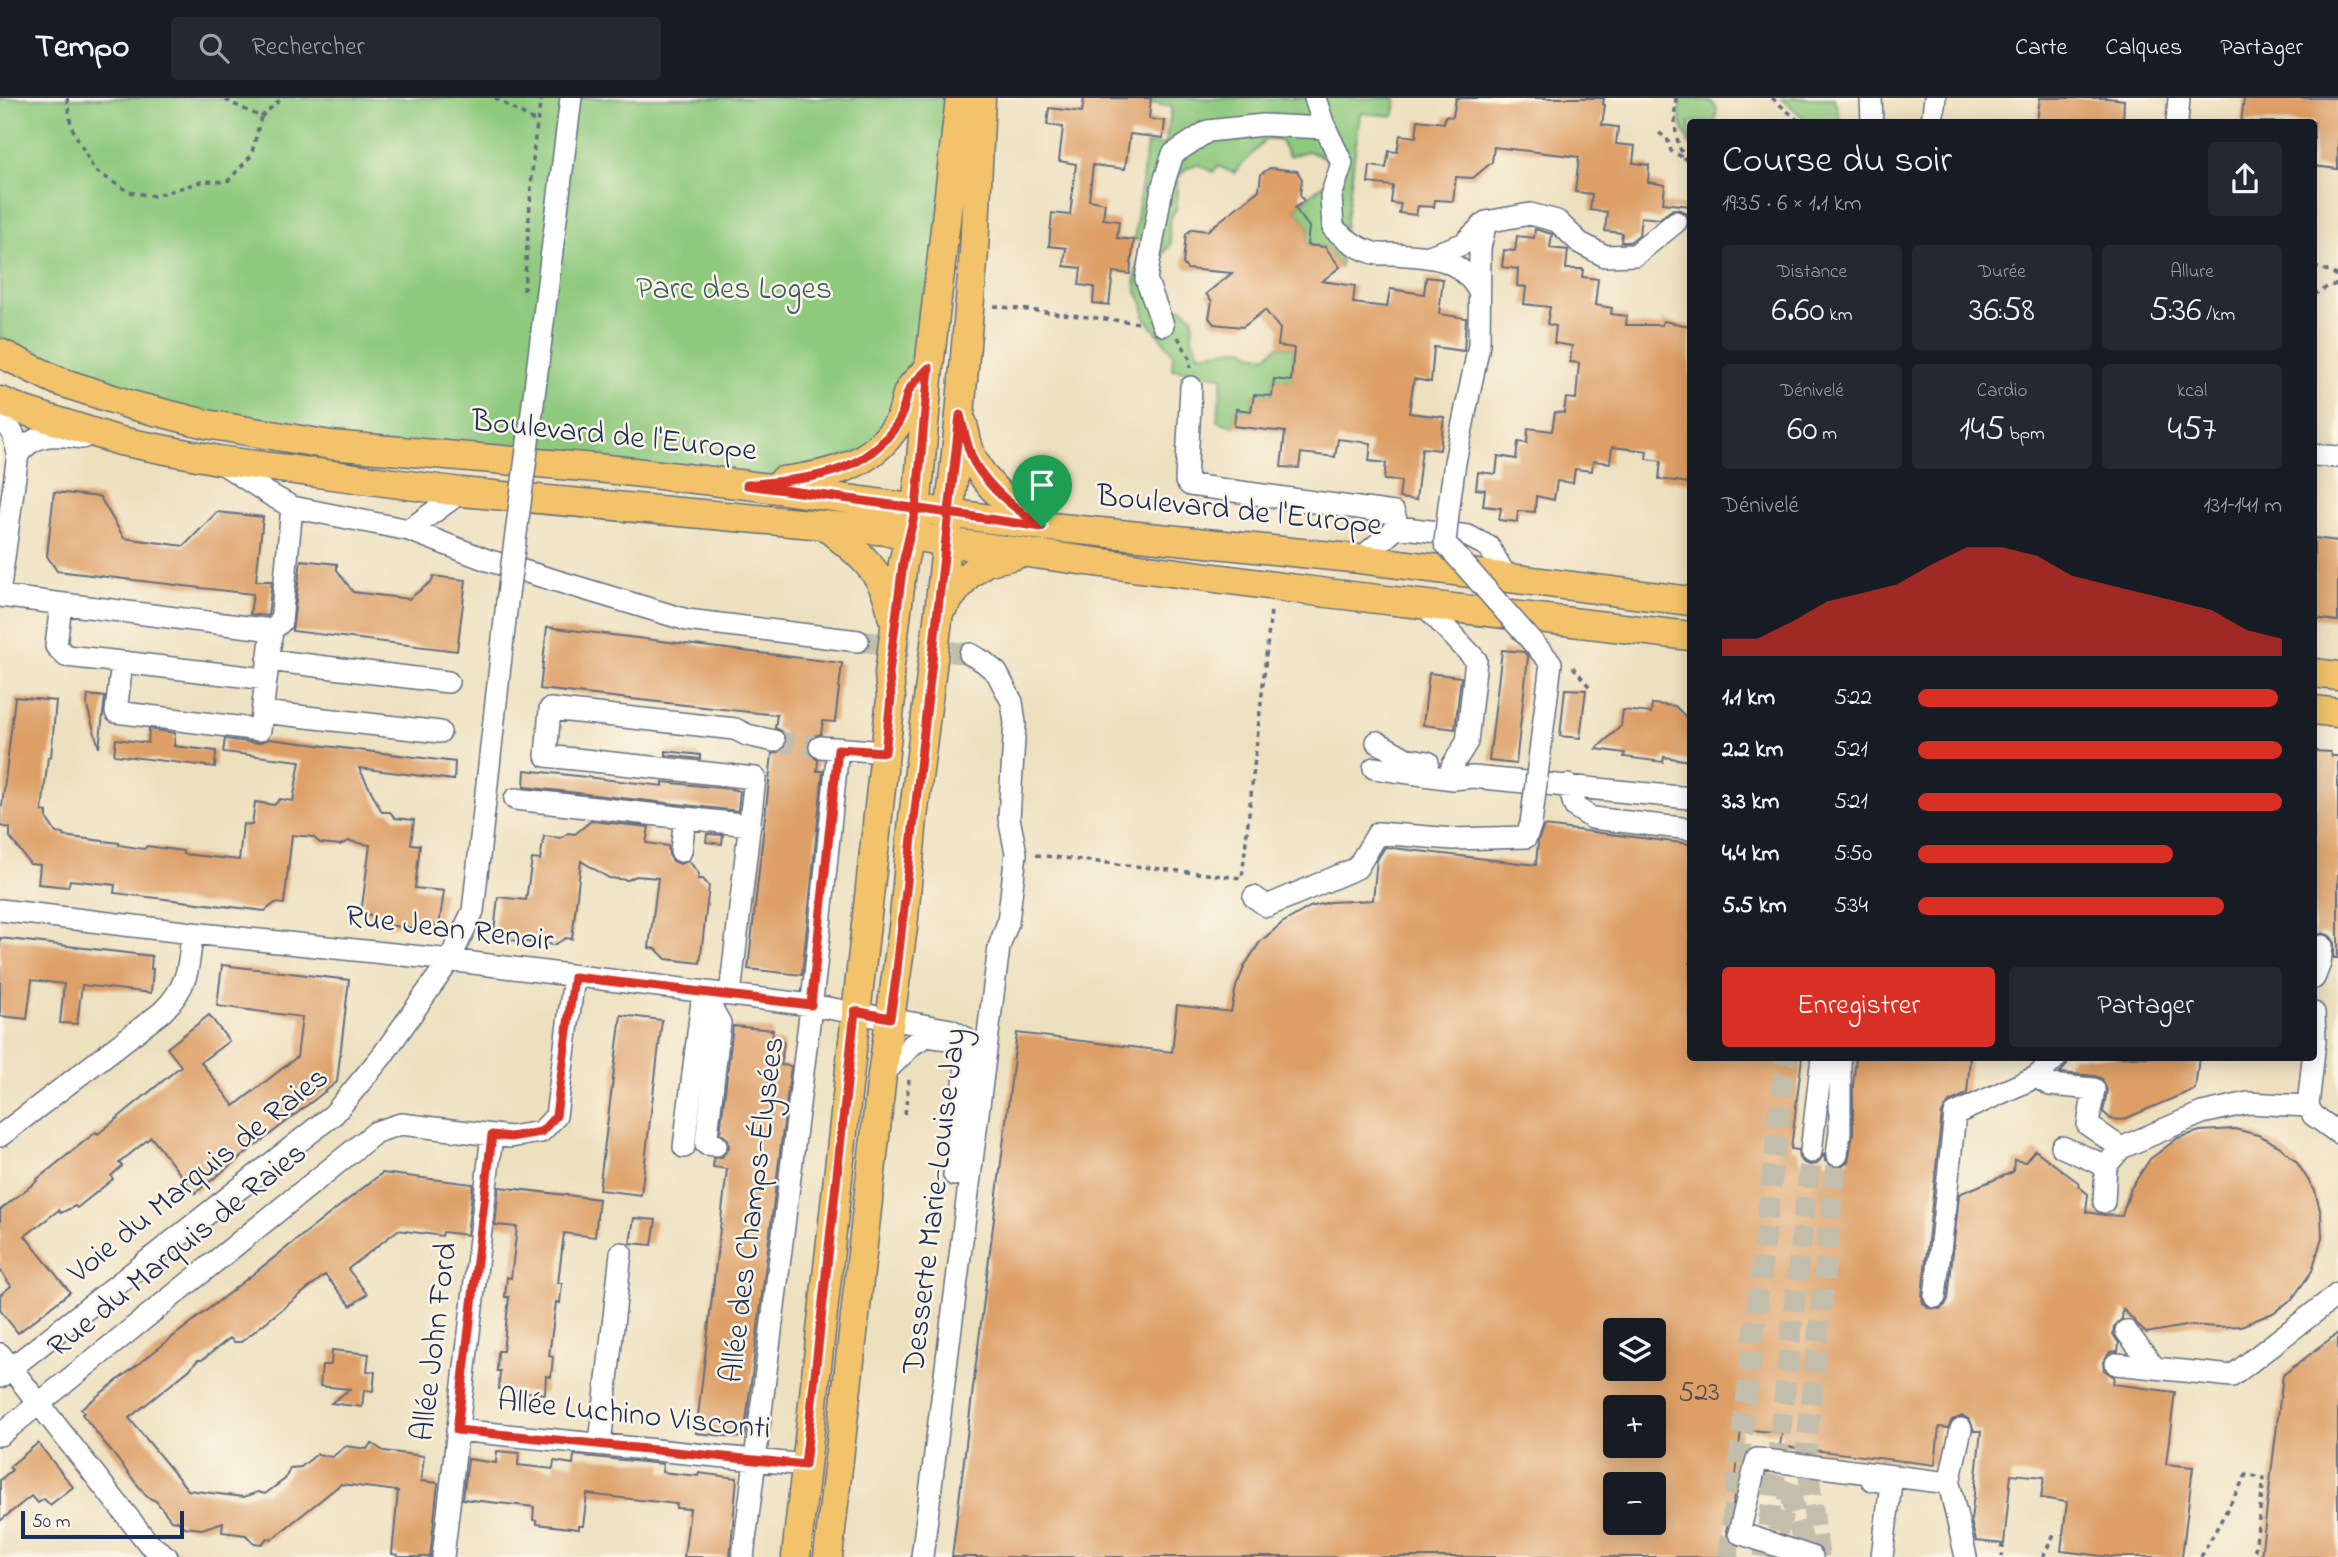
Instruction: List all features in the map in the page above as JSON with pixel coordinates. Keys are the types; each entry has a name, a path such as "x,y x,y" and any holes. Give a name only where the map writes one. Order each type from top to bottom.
{"main road":[{"path":"796,1557 891,698 889,673 903,563 916,508 960,98"},
{"path":"828,1557 881,1075 903,928 913,818 960,415 974,252 981,98"},
{"name":"Boulevard de l'Europe","path":"0,353 58,381 131,405 206,424 331,445 607,469 747,485 1042,527 1360,559 1687,601"},
{"path":"747,485 811,477 850,467 881,446 900,420 909,389 929,368"},
{"name":"Boulevard de l'Europe","path":"0,401 120,441 218,460 460,492 888,531 1024,553 1424,605 1687,636"},
{"path":"960,415 974,461 987,480 1013,507 1042,527"},
{"path":"825,526 858,552 872,567 886,593 894,635"},
{"path":"939,612 967,576 985,562 1024,553"},
{"path":"2317,673 2338,676"},
{"path":"2317,710 2338,713"}],"street":[{"name":"Voie du Marquis de Raies","path":"4,1366 334,1114 382,1056 449,961 473,911 507,602 571,98"},
{"path":"1315,98 1325,128 1342,163 1331,196 1334,228 1344,238 1372,253 1427,256 1451,261 1471,277 1479,291"},
{"path":"1871,98 1872,119"},
{"path":"2176,119 2179,98"},
{"path":"1163,325 1146,279 1162,188 1173,154 1208,131 1263,125 1325,128"},
{"path":"1427,256 1463,244 1486,222 1531,214 1557,221 1580,243 1605,256 1635,255 1676,222"},
{"path":"1254,897 1267,906 1357,868 1378,834 1453,839 1526,837 1531,824 1551,663 1445,543 1452,468 1479,345 1480,248 1486,222"},
{"path":"1191,387 1186,481 1190,485 1394,513 1398,527"},
{"path":"0,415 13,433 18,454"},
{"path":"0,587 6,493 18,454 26,444 37,437 56,436 120,441"},
{"path":"2317,455 2338,457"},
{"path":"218,460 292,507 409,530 487,560 687,620 858,641"},
{"path":"409,530 460,492"},
{"path":"122,662 116,712 260,730 272,631 281,622 292,507"},
{"path":"1360,559 1398,527 1468,536 1489,547 1507,579"},
{"path":"0,596 272,631"},
{"path":"61,604 56,646 66,656 122,662 448,682"},
{"path":"1424,605 1476,660 1467,742 1452,766"},
{"path":"1629,629 1687,648"},
{"name":"Desserte Marie-Louise Jay","path":"922,1557 999,947 1008,922 1016,853 1009,818 1015,723 1012,702 997,673 970,654"},
{"path":"730,995 755,778 546,756 550,709 735,729 747,735 774,741"},
{"path":"262,712 440,732"},
{"path":"1377,742 1405,758 1452,766 1473,777"},
{"name":"Allée des Champs-Élysées","path":"743,1557 811,1005 829,748 885,752"},
{"path":"1374,768 1453,779 1473,777 1687,798"},
{"path":"1568,785 1575,807 1591,818 1687,829"},
{"path":"515,799 750,825"},
{"path":"681,851 685,818"},
{"name":"Rue Jean Renoir","path":"0,910 811,1005 951,1030 964,1037 968,1047 954,1175"},
{"path":"0,1136 176,999 186,981 192,933"},
{"path":"2317,970 2322,946"},
{"path":"492,1135 510,1137 541,1132 556,1116 574,977"},
{"path":"704,993 720,1023 706,1144 716,1145"},
{"path":"684,1147 704,993"},
{"path":"881,1075 913,1044 927,1036 946,1038 954,1045 944,1151 948,1167 968,1199"},
{"path":"1811,1152 1822,1061"},
{"path":"1837,1155 1840,1132 1840,1061"},
{"path":"1935,1297 1955,1114 2036,1077 2053,1061"},
{"path":"2313,1061 2308,1106 2313,1115 2338,1133"},
{"path":"2036,1077 2050,1086 2094,1090 2088,1125 2120,1148"},
{"path":"2104,1202 2106,1166 2120,1148 2202,1113 2223,1107 2270,1102 2308,1106"},
{"name":"Rue du Marquis de Raies","path":"0,1435 376,1132 401,1125 492,1135"},
{"name":"Allée John Ford","path":"443,1557 492,1135"},
{"path":"2062,1147 2106,1166"},
{"path":"600,1444 621,1253"},
{"path":"2116,1364 2232,1376 2338,1294"},
{"path":"2126,1331 2155,1368"},
{"path":"4,1366 39,1405 149,1544 167,1557"},
{"path":"1961,1429 1949,1483 1966,1557"},
{"name":"Allée Luchino Visconti","path":"457,1430 805,1465"},
{"path":"1801,1555 1740,1532 1757,1458 1949,1483"},
{"path":"1860,1478 1891,1483 1882,1557"}],"path":[{"path":"67,98 71,126 94,170 129,192 154,196 204,181 227,182 251,156 261,117 282,98"},
{"path":"221,98 261,117"},
{"path":"495,98 537,123"},
{"path":"523,291 541,98"},
{"path":"1676,98 1674,113 1682,157"},
{"path":"1772,98 1796,119"},
{"path":"1658,132 1667,138 1671,150 1687,162"},
{"path":"2317,268 2338,276"},
{"path":"2317,293 2338,284"},
{"path":"982,304 1163,325 1178,337 1190,359 1191,387"},
{"path":"1016,853 1242,878 1272,610"},
{"path":"1572,666 1592,690"},
{"path":"2201,1557 2246,1475 2264,1478 2253,1557"},
{"path":"2043,1557 2054,1534"},
{"path":"2000,1546 2003,1547 2002,1557"}],"green space":[{"name":"Parc des Loges","path":"0,98 960,98 950,194 909,389 881,446 747,485 206,424 0,353"},
{"path":"1152,98 1396,98 1394,116 1360,113 1340,267 1325,247 1307,245 1309,227 1295,208 1332,177 1326,158 1308,151 1289,156 1281,141 1266,139 1234,173 1218,166 1213,172 1197,164 1187,168 1177,178 1177,208 1169,225 1171,244 1149,272 1151,285 1170,307 1182,308 1193,317 1192,338 1200,354 1244,348 1254,355 1268,355 1278,346 1294,348 1291,381 1274,379 1272,396 1254,395 1251,411 1236,410 1234,426 1217,421 1223,376 1172,369 1173,354 1144,316 1143,305 1137,292 1137,270 1144,240 1134,240 1147,144 1165,145 1172,107 1151,103"},
{"path":"1680,98 1698,98 1712,102 1717,109 1715,119 1687,119 1687,138 1680,121"},
{"path":"1782,98 1834,98 1840,119 1805,119"}],"building":[{"path":"1084,98 1151,98 1149,119 1165,121 1163,138 1130,134 1125,169 1093,165 1089,200 1105,203 1103,219 1119,221 1117,238 1134,240 1130,274 1113,272 1109,305 1093,303 1094,287 1079,285 1081,268 1064,266 1066,248 1049,246 1052,213 1070,215 1076,164 1059,161 1063,127 1047,125 1049,108 1082,112"},
{"path":"1456,98 1604,98 1602,125 1618,127 1616,144 1635,146 1633,163 1649,165 1648,182 1665,185 1663,203 1687,206 1687,215 1673,209 1659,219 1641,217 1639,235 1630,242 1621,242 1622,233 1605,231 1607,212 1590,210 1592,194 1575,192 1579,157 1494,147 1492,162 1473,178 1456,177 1453,201 1435,200 1434,207 1418,206 1416,215 1399,213 1401,204 1391,203 1393,186 1368,183 1370,166 1386,168 1389,151 1397,152 1400,135 1416,137 1418,120 1444,123 1445,116 1453,117"},
{"path":"2040,98 2124,100 2123,119 2037,119"},
{"path":"2244,98 2338,98 2338,169 2317,166 2317,119 2241,119"},
{"path":"1270,168 1297,171 1302,179 1300,195 1304,201 1295,208 1309,227 1307,245 1325,247 1340,267 1322,281 1355,286 1353,303 1387,307 1390,289 1424,294 1426,277 1443,279 1439,314 1466,318 1464,351 1434,347 1431,382 1414,379 1409,413 1444,417 1440,450 1422,448 1416,500 1399,498 1401,481 1384,480 1386,463 1369,461 1371,443 1338,439 1335,457 1301,453 1299,468 1281,467 1285,432 1234,426 1236,409 1251,411 1254,395 1272,396 1274,379 1291,381 1294,348 1278,346 1280,329 1265,310 1243,327 1214,324 1209,318 1212,301 1206,294 1232,273 1187,269 1183,264 1186,234 1192,229 1207,231 1259,190 1261,174"},
{"path":"1535,229 1552,234 1550,248 1568,250 1566,269 1583,269 1582,277 1598,279 1595,305 1612,308 1611,314 1627,316 1626,325 1662,325 1663,321 1687,325 1687,483 1659,479 1661,461 1646,459 1647,451 1612,447 1610,463 1593,461 1592,471 1575,469 1573,483 1557,481 1554,500 1536,496 1535,512 1518,511 1517,522 1499,520 1501,508 1483,506 1485,490 1476,489 1478,472 1496,474 1498,456 1516,459 1518,442 1527,443 1528,428 1552,431 1555,412 1564,413 1566,398 1576,399 1579,363 1570,362 1572,346 1554,343 1556,326 1547,324 1550,307 1524,304 1526,287 1517,286 1518,269 1502,267 1504,250 1515,251 1517,236 1534,238"},
{"path":"54,492 100,497 124,538 184,546 217,512 263,517 256,581 272,581 268,616 250,614 253,594 57,571 47,556"},
{"path":"2317,538 2338,541 2338,621 2317,618"},
{"path":"301,560 337,564 337,570 353,592 409,599 432,581 433,576 466,580 457,651 292,631"},
{"path":"547,627 842,663 835,722 823,721 821,734 814,736 807,745 809,753 818,760 817,771 823,771 802,975 748,969 772,754 783,750 787,743 783,732 775,728 777,715 540,689"},
{"path":"1502,650 1524,652 1528,657 1516,764 1489,761"},
{"path":"1429,673 1461,677 1455,729 1423,725"},
{"path":"1565,689 1586,690 1580,738 1560,736"},
{"path":"88,695 105,697 99,748 87,706"},
{"path":"15,697 56,701 51,757 48,757 42,811 47,812 47,819 56,833 144,849 147,846 183,851 183,854 239,860 243,824 252,825 255,802 274,805 280,799 293,801 300,761 223,752 225,739 258,743 269,739 455,762 454,780 359,768 382,812 390,812 395,818 414,820 411,844 420,845 415,888 444,891 439,926 422,924 421,929 376,924 371,915 361,914 370,845 349,841 340,845 320,843 313,837 292,835 284,904 275,903 265,911 114,893 115,885 70,880 68,887 38,884 40,865 30,864 10,837 10,828 0,826 0,806"},
{"path":"1652,704 1675,706 1687,718 1687,761 1664,757 1663,762 1624,757 1625,753 1596,749 1621,726 1623,710 1651,713"},
{"path":"149,729 175,733 174,746 216,751 215,767 114,755 116,739 148,743"},
{"path":"666,751 700,755 700,759 666,755"},
{"path":"2317,751 2330,752 2332,756 2338,756 2338,958 2334,958 2334,941 2323,933 2317,935"},
{"path":"525,770 663,786 663,782 731,789 740,791 738,811 524,787"},
{"path":"591,821 649,827 646,843 668,846 673,861 680,864 689,861 699,874 698,879 703,879 709,886 700,963 666,959 656,949 649,948 658,878 609,878 581,861 572,939 566,938 554,945 511,940 511,934 494,932 498,897 526,900 532,859 540,860 544,836 561,838 568,833 575,834"},
{"path":"1544,826 1687,844 1687,1061 1802,1061 1791,1149 1798,1150 1799,1158 1804,1163 1817,1164 1824,1154 1825,1161 1835,1168 1848,1162 1853,1134 1856,1061 1970,1061 1967,1094 1949,1102 1942,1113 1922,1296 1923,1303 1928,1308 1940,1309 1948,1299 1959,1194 2013,1172 2014,1160 2025,1162 2035,1150 2079,1183 2078,1186 2088,1194 2086,1212 2122,1216 2131,1188 2150,1159 2178,1138 2200,1131 2235,1129 2258,1135 2279,1146 2296,1161 2315,1191 2321,1214 2322,1237 2312,1271 2292,1299 2273,1313 2241,1326 2191,1325 2146,1333 2123,1309 2122,1319 2114,1327 2113,1334 2119,1343 2118,1351 2110,1352 2103,1362 2104,1370 2114,1377 2113,1384 2175,1392 2166,1464 2193,1467 2182,1557 2111,1557 2061,1551 2067,1502 2041,1498 2044,1477 2011,1474 2004,1544 1976,1541 1971,1521 1981,1431 1974,1431 1970,1420 1963,1416 1952,1420 1948,1428 1939,1427 1935,1465 1780,1446 1782,1433 1741,1429 1733,1504 1726,1531 1726,1557 952,1557 1017,1033 1172,1052 1177,1005 1231,1012 1236,987 1245,965 1260,942 1282,923 1310,907 1330,902 1373,900 1377,860 1385,847 1536,865 1538,841"},
{"path":"707,834 723,835 722,844 706,842"},
{"path":"0,938 152,956 151,993 82,985 77,1024 60,1023 64,984 32,980 27,1019 0,1016"},
{"path":"222,965 349,980 337,1082 195,1193 151,1137 119,1163 122,1166 111,1176 113,1179 77,1208 75,1206 61,1213 59,1210 25,1236 70,1292 18,1333 0,1310 0,1295 11,1286 0,1270 0,1210 181,1066 167,1048 209,1015 229,1041 201,1062 234,1106 297,1057 302,1017 217,1006"},
{"path":"621,1015 662,1020 641,1195 599,1190"},
{"path":"733,1026 773,1030 772,1041 784,1042 781,1065 791,1066 744,1438 696,1433 727,1169 713,1167 714,1158 722,1157 729,1147 728,1139 720,1133"},
{"path":"2068,1061 2198,1061 2195,1089 2122,1120 2111,1119 2103,1112 2107,1090 2102,1079 2060,1073"},
{"path":"382,1173 473,1184 467,1235 443,1232 442,1236 398,1230 348,1269 367,1294 351,1306 325,1275 241,1342 234,1342 230,1338 202,1360 198,1360 129,1418 188,1490 244,1497 258,1492 265,1494 285,1479 290,1468 301,1467 317,1454 332,1457 346,1446 367,1449 371,1443 384,1451 424,1456 421,1481 438,1483 430,1557 397,1557 398,1555 392,1554 398,1491 341,1484 262,1544 253,1543 246,1535 222,1532 223,1522 202,1529 184,1527 171,1520 156,1501 147,1497 82,1414 84,1413 81,1409"},
{"path":"499,1187 599,1199 595,1237 564,1233 558,1283 562,1283 560,1303 556,1302 549,1356 553,1357 551,1377 546,1376 545,1394 499,1389 498,1351 503,1351 509,1297 505,1297 507,1277 511,1278 517,1227 495,1225"},
{"path":"634,1218 656,1220 652,1245 630,1243"},
{"path":"2338,1333 2338,1557 2261,1557 2283,1375"},
{"path":"332,1350 369,1354 367,1371 375,1372 373,1391 364,1390 362,1407 331,1403 350,1389 320,1386 322,1365 331,1365"},
{"path":"38,1443 73,1487 50,1505 44,1499 38,1503 31,1496 0,1521 0,1480 12,1470 9,1467"},
{"path":"497,1451 519,1453 518,1465 553,1469 554,1461 573,1464 574,1455 663,1464 662,1472 737,1478 730,1557 684,1557 690,1509 676,1508 677,1504 587,1494 583,1526 579,1526 579,1529 537,1524 537,1521 533,1520 534,1507 463,1499 468,1459 496,1463"}],"tunnel":[{"path":"858,641 970,654"},
{"path":"774,741 820,747"},
{"path":"1728,1557 1786,1061"},
{"path":"1764,1557 1811,1152"},
{"path":"1819,1557 1806,1452 1837,1155"},
{"path":"1777,1532 1804,1457"},
{"path":"1790,1492 1807,1557"}],"route":[{"path":"1042,527 948,512 916,508 747,485 811,477 850,467 881,446 900,420 909,389 929,368 916,508 903,563 889,673 891,698 885,752 838,749 811,1005 574,977 556,1116 541,1132 510,1137 492,1135 457,1430 805,1465 855,1011 890,1018 896,978 939,612 944,542 948,512 960,415 974,461 994,489 1013,507 1042,527"}]}
